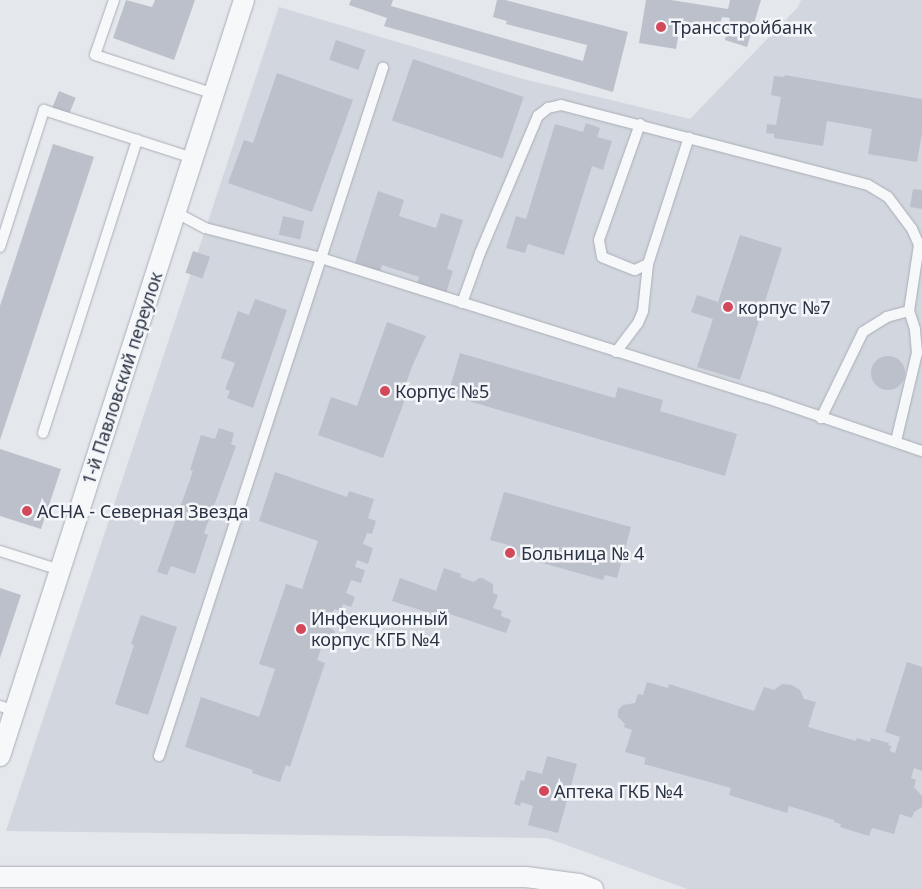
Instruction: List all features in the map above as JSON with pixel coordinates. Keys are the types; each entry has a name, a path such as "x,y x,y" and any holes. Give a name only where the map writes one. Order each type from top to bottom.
{"street":[{"name":"1-й Павловский переулок","path":"0,756 7,708 60,570 244,0"},
{"path":"0,877 526,878 579,884 593,889"}],"lane":[{"path":"114,0 95,55 214,94"},
{"path":"159,756 382,68"},
{"path":"462,303 480,253 538,116 548,108 561,105 640,124 868,185 888,197 912,228 919,245 909,311 915,329 917,353 896,441"},
{"path":"0,247 44,110 193,158"},
{"path":"640,124 599,240 599,249 602,257 635,270 648,264"},
{"path":"616,352 638,323 643,311 648,264 689,137"},
{"path":"43,433 137,140"},
{"path":"176,212 205,228 321,258 763,397 820,418 896,441 922,451"},
{"path":"820,418 863,332 887,317 909,311"},
{"path":"0,551 60,570"}],"shaded area":[{"name":"Больница № 4","path":"801,0 922,0 922,889 687,889 547,838 6,831 279,7 523,79 690,119 798,7"}],"building":[{"path":"126,0 152,7 155,0 195,0 174,60 113,38"},
{"path":"351,0 393,0 391,6 583,61 587,45 506,24 507,21 493,17 497,0 505,0 628,32 613,92 384,26 387,18 349,5"},
{"name":"Трансстройбанк","path":"646,0 671,0 728,9 730,0 761,0 747,47 725,40 730,18 722,17 717,33 681,20 676,49 639,43"},
{"path":"336,40 365,50 358,70 329,60"},
{"path":"413,59 524,97 502,159 392,120"},
{"path":"277,73 353,100 312,212 228,183 244,140 253,143"},
{"path":"785,75 922,99 922,133 917,162 868,154 872,129 827,121 823,146 774,138 774,134 766,133 767,124 776,125 781,97 771,95 774,76 784,77"},
{"path":"59,91 76,98 69,114 52,108"},
{"path":"586,123 600,128 597,137 612,141 603,170 592,166 564,255 528,244 525,253 506,248 516,216 526,219 555,124 583,132"},
{"path":"53,144 94,157 0,440 0,306"},
{"path":"913,189 922,190 922,209 910,207"},
{"path":"378,191 404,200 399,216 436,228 441,213 463,220 447,269 453,271 446,293 417,284 419,277 382,265 380,271 355,263"},
{"path":"283,216 304,221 300,239 279,235"},
{"name":"корпус №7","path":"740,235 782,248 740,380 697,367 713,319 691,312 697,295 718,302"},
{"path":"193,251 210,257 203,279 186,273"},
{"path":"255,299 287,310 253,408 227,398 230,391 225,389 235,363 221,358 238,311 249,315"},
{"name":"Корпус №5","path":"387,322 426,336 411,369 405,387 409,389 383,458 318,435 331,397 357,406"},
{"path":"460,353 615,398 618,387 663,400 660,411 737,434 725,476 448,395"},
{"path":"888,356 900,361 905,373 900,385 888,390 876,385 871,373 876,361"},
{"path":"219,428 234,433 231,444 236,446 204,533 208,535 195,574 171,566 167,575 157,572 193,471 190,470 201,435 215,439"},
{"path":"0,449 61,469 41,529 0,516"},
{"name":"Инфекционный корпус КГБ №4","path":"275,472 347,497 349,491 374,499 368,518 376,521 372,534 367,533 363,544 373,548 368,564 357,560 355,567 365,570 361,583 351,580 346,593 355,597 351,607 343,604 341,611 334,609 329,626 335,632 331,645 322,646 317,660 325,663 290,767 286,765 280,782 252,773 253,770 185,747 201,697 259,717 275,669 259,664 286,584 302,589 318,541 259,521"},
{"path":"504,492 631,527 617,578 605,575 603,580 510,554 512,546 490,540"},
{"path":"444,568 461,574 460,577 474,582 482,578 493,584 493,593 498,595 493,608 502,611 501,616 511,620 506,633 438,610 436,615 392,601 400,578 436,591"},
{"path":"0,588 21,595 0,658"},
{"path":"141,615 177,627 148,715 115,704 134,645 131,644"},
{"path":"907,662 922,667 922,771 914,768 911,778 916,780 914,787 922,796 922,807 914,812 912,818 900,814 894,834 872,828 869,836 840,827 841,824 834,822 834,820 789,806 787,813 729,795 731,788 644,764 646,758 625,752 632,730 624,727 625,724 618,717 618,710 623,705 635,703 638,694 643,695 647,682 668,688 669,684 754,711 764,687 774,690 782,684 792,685 800,690 804,699 816,702 808,727 856,741 857,738 870,742 871,738 889,743 888,745 891,746 890,751 895,753 900,737 885,732"},
{"name":"Аптека ГКБ №4","path":"547,756 577,764 558,833 528,825 533,806 521,802 520,806 514,804 521,780 524,781 527,770 542,774"}],"place":[{"name":"Трансстройбанк","path":"661,27"},
{"name":"корпус №7","path":"728,307"},
{"name":"Корпус №5","path":"385,391"},
{"name":"АСНА - Северная Звезда","path":"27,511"},
{"name":"Больница № 4","path":"510,553"},
{"name":"Инфекционный корпус КГБ №4","path":"301,629"},
{"name":"Аптека ГКБ №4","path":"544,791"}]}
